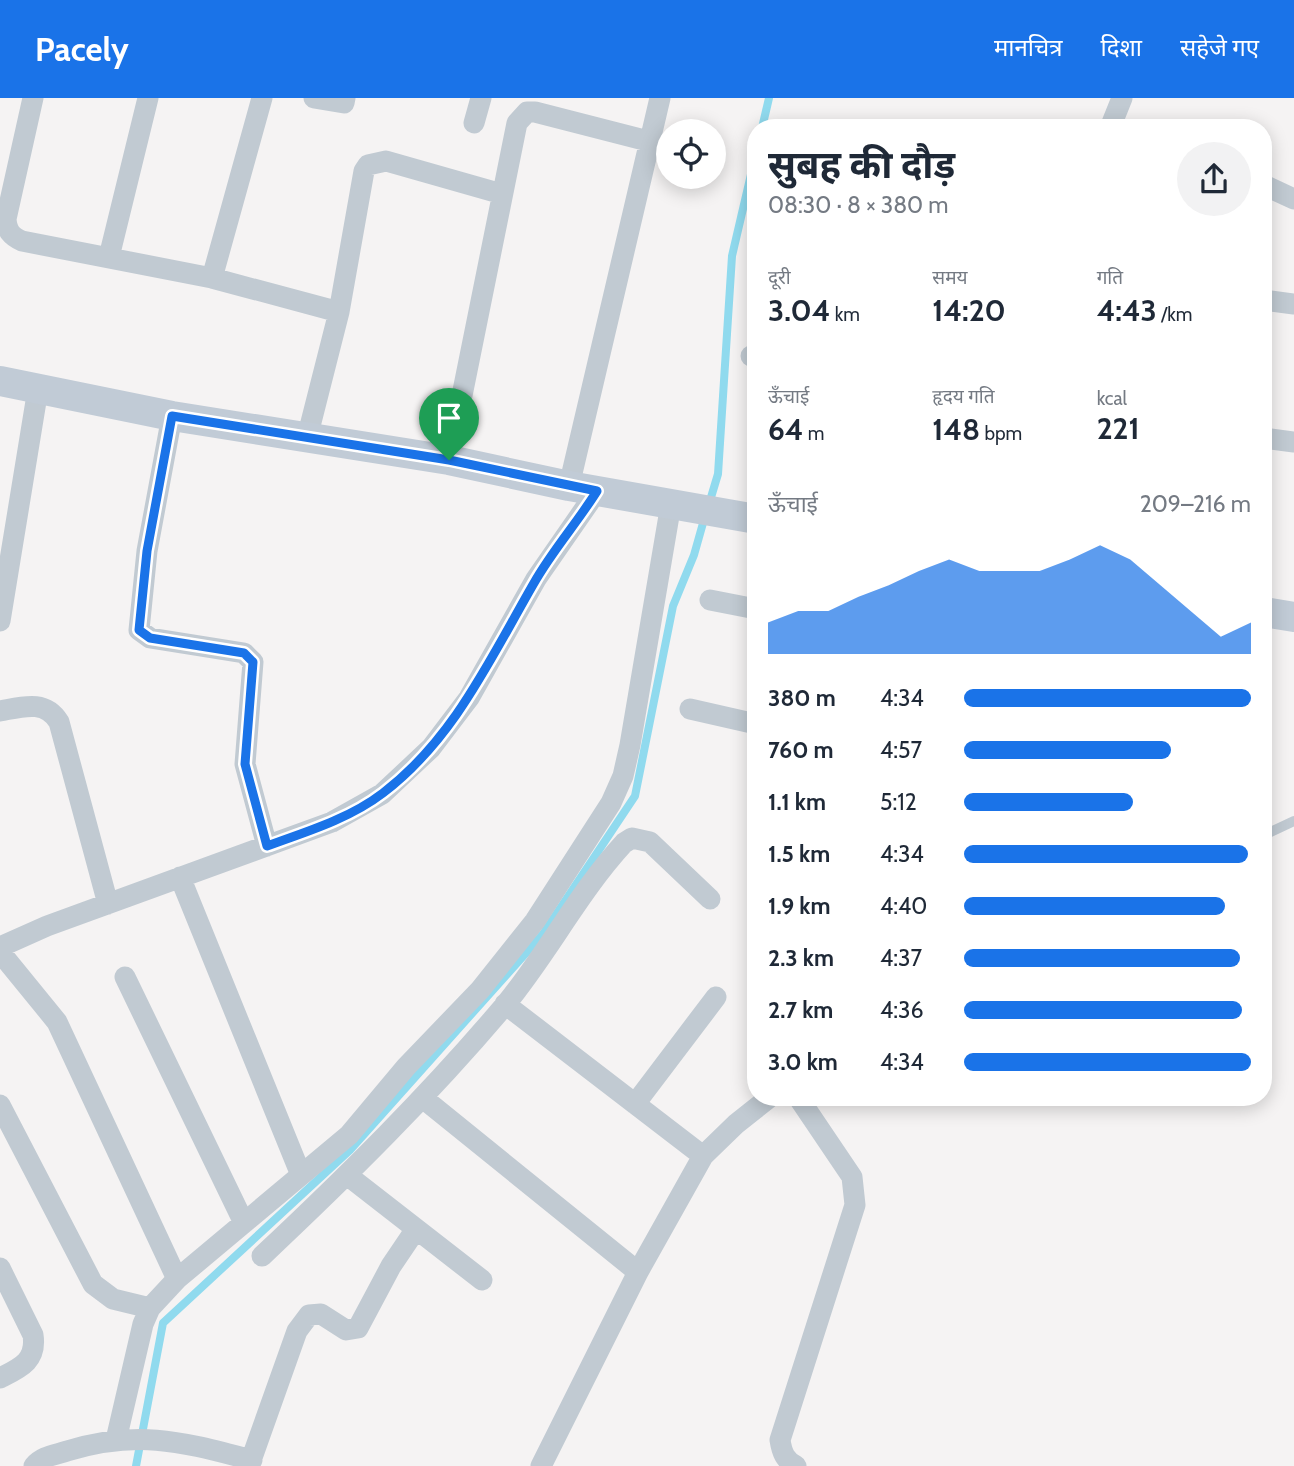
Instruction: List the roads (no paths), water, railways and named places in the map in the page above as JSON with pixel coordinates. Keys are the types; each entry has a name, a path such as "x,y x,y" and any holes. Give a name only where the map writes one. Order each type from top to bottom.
{"street":[{"path":"33,98 6,219 12,236 212,278 339,312"},
{"path":"109,257 148,98"},
{"path":"212,278 261,98"},
{"path":"314,98 344,103 345,98"},
{"path":"474,123 481,98"},
{"path":"0,947 107,904 332,822 382,794 431,748 469,698 583,489 648,141 660,98"},
{"path":"1114,119 1122,98"},
{"path":"449,460 517,123 527,112 648,141"},
{"path":"307,438 339,312 364,171 368,165 386,161 502,194"},
{"path":"1272,188 1294,199"},
{"path":"1272,301 1294,304"},
{"path":"0,381 172,416 449,460 583,489 747,518"},
{"path":"0,621 38,389"},
{"path":"172,416 147,551 139,630 150,638 244,653 253,662 245,764 267,846"},
{"path":"1272,439 1294,442"},
{"path":"133,1439 143,1324 150,1308 177,1279 349,1135 406,1067 480,990 510,954 536,921 611,803 623,776 696,509"},
{"path":"710,600 747,607"},
{"path":"1272,614 1294,618"},
{"path":"0,711 30,705 43,707 54,714 59,722 107,904"},
{"path":"691,709 747,722"},
{"path":"262,1256 424,1099 544,956 576,901 607,862 632,838 650,842 710,899"},
{"path":"180,877 301,1175"},
{"path":"0,952 57,1022 177,1279"},
{"path":"125,977 244,1223"},
{"path":"635,1104 716,998"},
{"path":"505,1004 703,1156"},
{"path":"424,1099 638,1272"},
{"path":"0,1105 93,1284 113,1299 150,1308"},
{"path":"541,1466 638,1272 703,1156 759,1106"},
{"path":"796,1466 788,1461 780,1440 855,1205 852,1177 804,1106"},
{"path":"347,1175 482,1280"},
{"path":"34,1466 40,1459 91,1444 133,1439 179,1441 251,1463 297,1331 304,1319 309,1315 321,1314 346,1330 358,1328 391,1266 416,1229"},
{"path":"0,1268 35,1344 25,1365 0,1378"}],"lane":[{"path":"1272,831 1294,821"}],"waterway":[{"path":"764,119 769,98"},
{"path":"709,504 718,474 732,256 747,192"},
{"path":"136,1466 163,1323 350,1150 543,934 635,796 673,606 694,555 705,516"}]}
